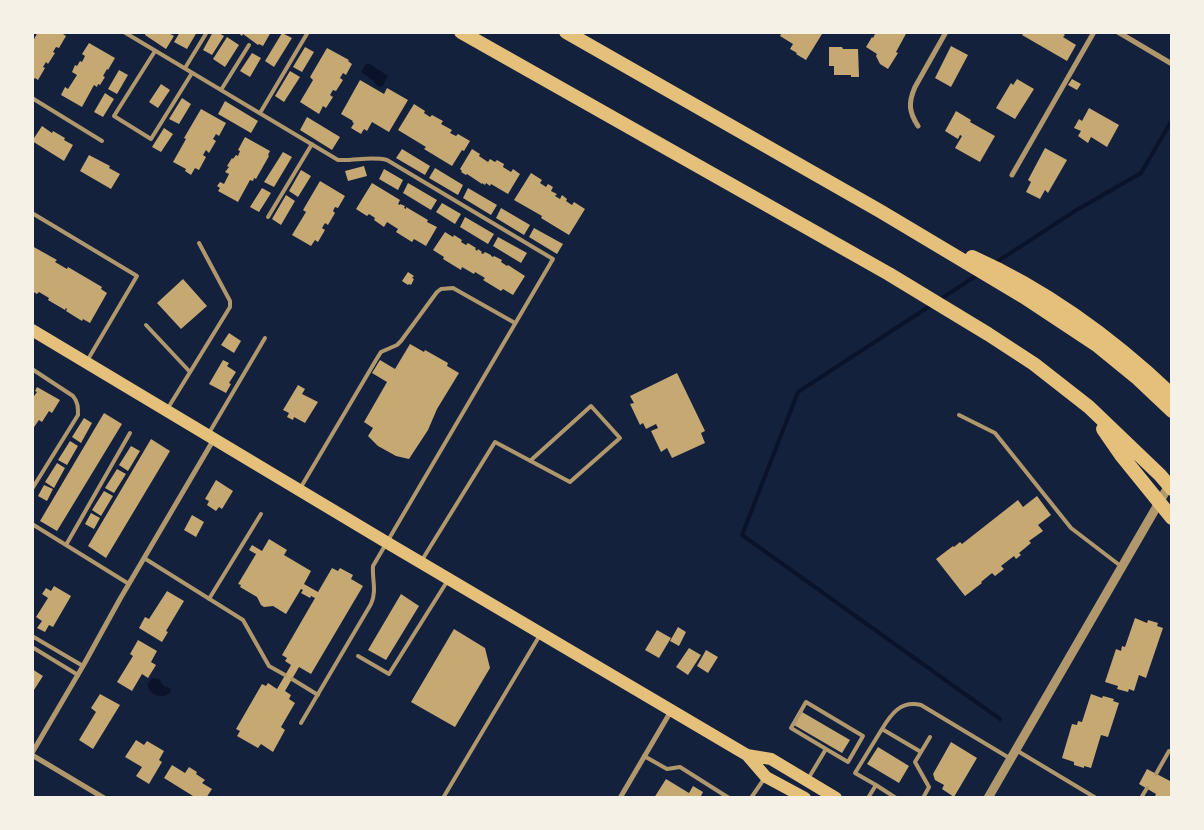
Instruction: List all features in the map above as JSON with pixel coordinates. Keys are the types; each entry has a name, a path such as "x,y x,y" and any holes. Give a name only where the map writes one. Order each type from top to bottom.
{"highway":[{"path":"461,32 889,274 988,334 1034,364 1089,408 1160,475 1172,489"},
{"path":"566,32 920,234 1056,317 1172,395"},
{"path":"1140,373 1172,411"},
{"path":"1089,408 1121,455 1172,518"}],"main road":[{"path":"32,330 747,755 766,776 805,798"},
{"path":"747,755 771,759 836,798"}],"street":[{"path":"918,126 912,117 911,96 946,32"},
{"path":"1012,175 1094,32"},
{"path":"1118,32 1172,64"},
{"path":"104,798 32,754 211,437"},
{"path":"988,798 1172,481"},
{"path":"620,798 671,711"}],"lane":[{"path":"124,32 338,160 350,161 377,157 387,160 552,259 372,566 374,597 301,723"},
{"path":"184,68 207,32"},
{"path":"260,113 308,32"},
{"path":"221,90 249,45"},
{"path":"155,51 114,116 151,139 192,73"},
{"path":"32,98 102,141"},
{"path":"268,217 312,144"},
{"path":"32,213 137,276 86,362"},
{"path":"167,410 230,307 230,301 199,243"},
{"path":"300,489 381,352 396,346 401,341 437,292 441,289 453,288 515,323"},
{"path":"146,324 190,372"},
{"path":"211,437 265,338"},
{"path":"32,369 73,396 77,401 78,414 32,489"},
{"path":"421,562 495,442 570,482 620,438 591,406 530,460"},
{"path":"959,415 995,433 1071,528 1122,567"},
{"path":"66,545 130,433"},
{"path":"209,599 260,514"},
{"path":"32,524 129,584"},
{"path":"144,558 242,620 270,666 285,675"},
{"path":"358,656 389,674 449,578"},
{"path":"442,798 541,633"},
{"path":"32,636 83,666"},
{"path":"32,647 78,675"},
{"path":"292,679 318,695"},
{"path":"806,702 863,736 848,762 826,749 791,728 806,702"},
{"path":"896,798 855,773 892,713 908,704 920,705 1010,760"},
{"path":"882,729 921,752"},
{"path":"923,798 929,786 915,762 930,737"},
{"path":"807,780 826,749"},
{"path":"1016,750 1096,798"},
{"path":"1156,774 1169,751"},
{"path":"644,756 667,769 680,766 729,798"},
{"path":"751,798 766,776"},
{"path":"868,798 876,786"},
{"path":"1141,798 1147,788"}],"water":[{"path":"366,64 370,64 388,76 382,87 377,86 374,81 361,72"},
{"path":"153,678 159,679 171,691 163,696 153,694 148,686"}],"building":[{"path":"38,32 64,32 63,34 66,36 59,48 56,47 53,52 55,53 48,64 46,62 43,67 45,68 38,80 32,78 32,38 34,39"},
{"path":"146,32 167,32 174,36 166,49 145,35"},
{"path":"180,32 197,32 187,49 174,42"},
{"path":"213,32 224,36 212,55 203,50"},
{"path":"237,32 271,32 263,46"},
{"path":"782,32 820,32 822,34 806,60 790,49 793,44 780,36"},
{"path":"876,32 907,32 896,52 898,53 888,69 880,64 876,56 877,54 866,47"},
{"path":"1024,32 1061,32 1065,35 1063,37 1076,45 1067,61 1022,35"},
{"path":"282,33 292,38 274,67 265,61"},
{"path":"227,37 239,45 225,67 213,59"},
{"path":"89,43 115,58 103,76 105,77 100,85 98,84 97,87 94,85 82,107 61,95 65,87 68,89 77,75 72,72 75,65 77,66 80,61 82,62 85,56 82,54"},
{"path":"951,46 968,55 951,87 935,78"},
{"path":"305,47 314,52 302,72 293,67"},
{"path":"829,47 858,49 859,77 834,75 834,66 829,66"},
{"path":"327,48 349,60 352,64 346,75 343,73 340,78 343,80 336,91 333,90 330,95 333,97 326,108 323,106 319,114 300,102 313,80 310,77"},
{"path":"252,53 261,58 250,77 240,71"},
{"path":"119,70 128,75 117,94 108,89"},
{"path":"290,71 300,77 284,102 275,96"},
{"path":"1017,79 1034,89 1015,119 996,108 1011,83 1013,85"},
{"path":"1072,79 1081,84 1077,90 1068,85"},
{"path":"360,80 384,94 387,88 408,100 389,132 372,122 367,131 364,129 361,134 351,128 354,123 353,121 341,114"},
{"path":"161,84 170,90 158,108 149,102"},
{"path":"105,93 114,99 103,117 94,112"},
{"path":"182,98 191,104 179,124 169,119"},
{"path":"225,101 258,121 251,133 218,114"},
{"path":"414,104 425,111 424,113 430,117 432,115 443,121 441,124 452,130 450,133 456,136 458,134 470,141 452,166 398,130"},
{"path":"1089,108 1119,125 1107,147 1091,137 1088,143 1078,136 1081,131 1074,128 1079,119 1082,121"},
{"path":"201,109 226,123 219,136 216,134 213,139 216,141 209,153 206,150 203,155 206,157 199,170 195,168 191,175 185,171 186,169 173,162"},
{"path":"956,111 971,120 970,122 995,136 980,162 955,148 962,136 960,135 958,139 945,131"},
{"path":"307,117 340,137 332,150 300,130"},
{"path":"42,126 52,133 53,131 65,138 64,140 73,145 64,161 32,141"},
{"path":"164,128 173,134 161,152 152,147"},
{"path":"245,137 270,151 256,179 250,180 238,202 218,191 220,188 217,186 220,182 224,184 229,174 225,172 229,167 227,166 232,158 236,155 238,156 240,151 238,150"},
{"path":"1045,148 1067,160 1048,193 1045,190 1040,199 1026,192 1031,182 1028,180"},
{"path":"402,149 430,166 425,175 396,158"},
{"path":"472,149 488,162 490,159 495,162 497,160 504,164 503,167 511,172 513,169 520,174 508,194 491,184 490,186 486,183 485,185 482,184 461,172 460,169"},
{"path":"283,152 292,157 274,187 264,182"},
{"path":"89,155 110,166 109,168 120,174 111,189 80,171"},
{"path":"364,166 367,176 348,181 345,171"},
{"path":"435,168 463,185 458,195 429,178"},
{"path":"384,169 403,180 398,190 379,179"},
{"path":"301,170 311,176 298,197 289,191"},
{"path":"531,173 542,180 540,183 546,187 548,184 553,187 551,191 557,194 555,196 560,199 562,195 572,205 574,202 585,209 569,235 541,218 542,216 514,200"},
{"path":"320,181 345,196 338,208 335,207 333,211 335,213 328,225 325,223 322,228 325,230 318,242 315,240 311,246 292,235 306,212 303,210"},
{"path":"372,183 400,200 398,204 405,206 404,208 406,209 406,207 437,227 426,246 414,239 412,242 396,232 398,229 387,222 384,227 369,214 367,216 356,209"},
{"path":"408,183 437,200 431,210 403,193"},
{"path":"262,188 271,193 259,212 250,207"},
{"path":"468,188 497,205 491,215 463,198"},
{"path":"286,195 295,201 281,225 272,219"},
{"path":"442,203 461,214 455,224 436,212"},
{"path":"501,208 530,225 524,235 496,218"},
{"path":"465,217 494,234 488,244 460,227"},
{"path":"534,228 563,244 557,254 529,237"},
{"path":"445,232 453,237 454,235 466,245 468,243 483,254 485,252 502,260 501,262 525,276 513,295 503,289 501,291 483,280 485,278 475,272 474,274 462,267 461,270 443,259 444,257 433,250"},
{"path":"498,237 527,253 521,263 493,246"},
{"path":"32,246 57,260 55,262 67,269 68,267 102,287 101,289 107,293 90,323 83,319 82,321 66,311 66,308 65,310 48,300 49,298 39,292 37,294 32,291"},
{"path":"408,272 414,276 411,285 402,281"},
{"path":"183,279 207,306 181,329 157,303"},
{"path":"229,333 241,341 234,353 221,345"},
{"path":"410,344 448,363 447,366 459,373 437,409 428,430 409,459 396,456 378,446 368,436 373,428 364,422 387,382 372,373 380,360 395,369"},
{"path":"223,360 229,363 227,366 236,372 229,383 231,384 226,393 209,384"},
{"path":"677,373 705,431 701,433 705,443 672,458 667,448 661,452 651,431 658,428 656,424 646,429 643,423 640,425 630,404 634,403 630,396"},
{"path":"298,385 305,389 302,394 318,402 305,423 294,417 293,420 287,417 289,413 283,410"},
{"path":"37,387 60,400 52,413 49,411 42,422 39,420 32,430 32,399 37,392 35,391"},
{"path":"104,413 122,424 57,531 40,521"},
{"path":"84,418 92,423 81,443 72,437"},
{"path":"151,439 170,451 106,558 88,546"},
{"path":"70,441 78,446 67,465 58,460"},
{"path":"131,446 140,451 128,471 119,465"},
{"path":"57,463 65,468 54,488 45,482"},
{"path":"117,469 126,474 114,493 105,488"},
{"path":"216,480 233,491 222,509 219,507 216,511 207,505 209,501 205,499"},
{"path":"44,485 53,489 47,501 38,496"},
{"path":"104,491 113,496 101,516 92,510"},
{"path":"1037,496 1051,515 1038,525 1043,531 1029,541 1031,543 1019,553 1021,555 1016,559 1014,556 1001,566 1004,569 995,576 992,573 965,596 936,559 953,546 960,542 962,544 1018,500 1023,507"},
{"path":"91,513 100,518 94,529 85,524"},
{"path":"192,515 204,522 196,537 184,530"},
{"path":"269,539 287,550 284,555 311,571 304,584 318,592 332,568 338,571 340,568 353,575 351,579 363,586 311,674 299,667 285,691 291,695 289,699 295,703 281,727 285,730 273,752 261,744 258,748 237,736 240,731 236,729 262,684 266,686 268,683 277,689 291,665 285,661 287,658 282,655 315,598 311,596 310,598 301,593 303,590 301,589 286,614 273,606 264,607 257,597 240,587 241,585 238,584 256,554 249,550 252,545 262,551"},
{"path":"54,586 71,596 53,627 49,625 45,632 37,628 42,621 36,617 48,598 42,594 46,588 51,591"},
{"path":"167,591 184,601 166,631 168,632 162,642 139,628 145,617 149,619"},
{"path":"401,594 419,606 386,660 368,650"},
{"path":"1135,618 1147,623 1148,620 1158,623 1157,626 1163,628 1146,678 1139,675 1134,691 1129,689 1128,692 1117,689 1118,686 1105,682 1116,649 1121,651 1122,646 1125,647"},
{"path":"678,627 686,632 679,646 670,641"},
{"path":"454,629 485,648 490,668 455,727 411,702"},
{"path":"657,630 671,638 659,658 645,650"},
{"path":"138,640 157,651 151,662 156,665 148,678 142,674 132,691 117,682 133,656 130,654"},
{"path":"689,648 701,655 688,675 676,667"},
{"path":"706,650 718,657 708,673 697,666"},
{"path":"32,669 43,676 32,693"},
{"path":"100,694 120,705 93,749 79,740 96,712 91,708"},
{"path":"1091,694 1102,698 1103,696 1114,699 1113,701 1119,703 1108,737 1101,735 1091,768 1084,766 1084,768 1062,758 1072,724 1077,725 1078,721 1082,722"},
{"path":"802,712 850,740 842,753 794,725"},
{"path":"136,740 144,745 147,741 164,751 159,760 162,762 149,784 136,776 142,767 125,757"},
{"path":"951,742 977,758 954,797 942,789 944,785 935,780 933,774"},
{"path":"878,747 909,766 899,783 867,764"},
{"path":"172,765 185,773 189,767 197,772 196,774 205,780 202,783 212,789 206,798 192,798 193,796 164,778"},
{"path":"1147,769 1172,782 1172,798 1154,798 1156,794 1139,784"},
{"path":"666,779 689,793 693,786 703,792 701,796 703,798 654,798"}],"waterway":[{"path":"995,263 1075,211 1141,173 1172,120"},
{"path":"939,300 979,274"},
{"path":"933,304 798,392 742,535 1000,719"}]}
